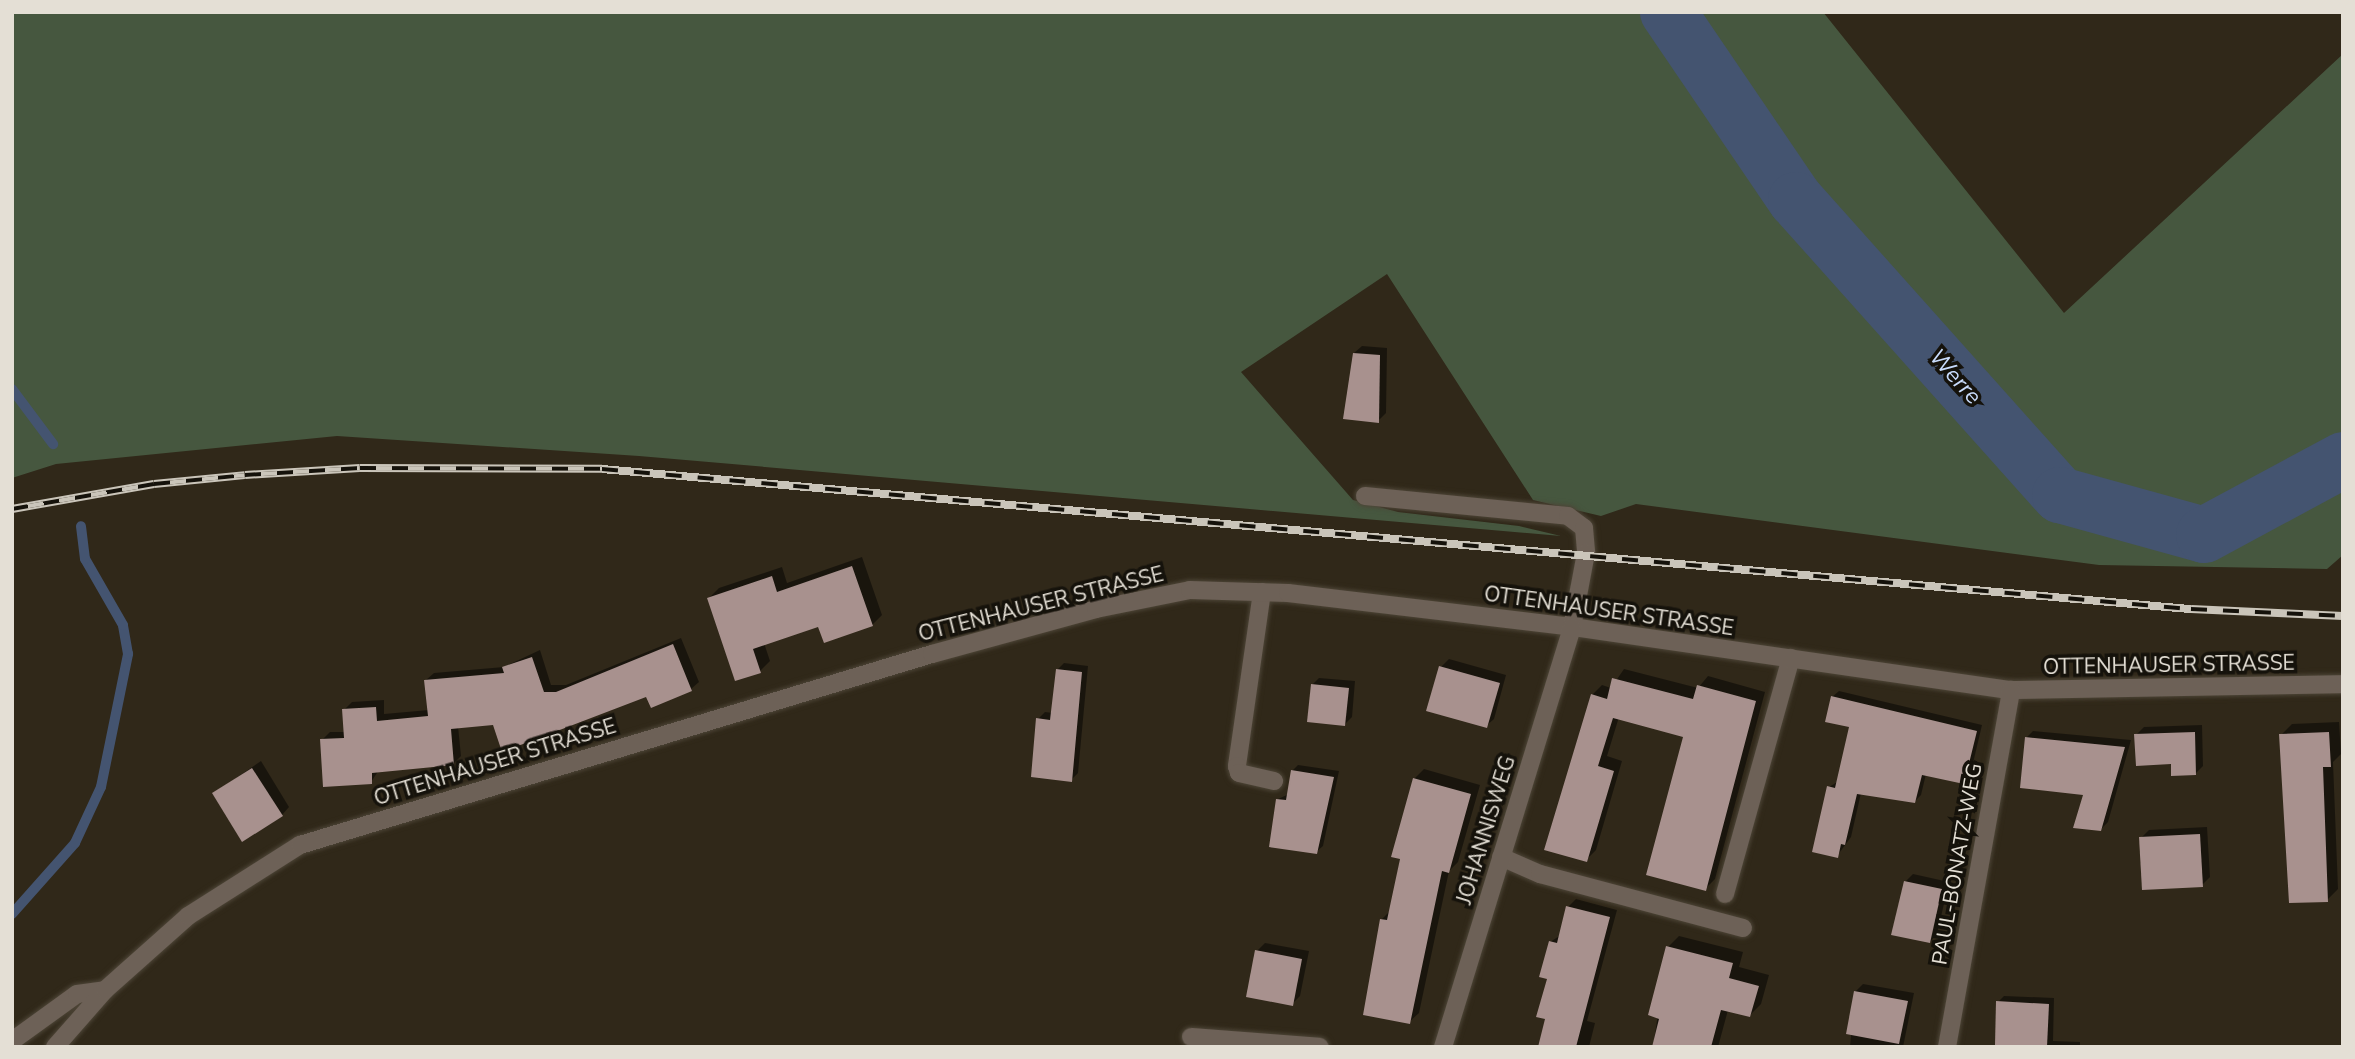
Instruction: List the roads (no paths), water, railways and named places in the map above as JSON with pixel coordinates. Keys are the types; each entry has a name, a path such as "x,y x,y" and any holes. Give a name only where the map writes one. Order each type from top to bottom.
{"street":[{"name":"JOHANNISWEG","path":"1365,496 1569,516 1584,528 1586,553 1572,627 1443,1047"},
{"name":"OTTENHAUSER STRASSE","path":"55,1047 105,990 188,916 300,845 919,658 1096,609 1190,590 1262,592 1572,627 2011,690 2343,684"},
{"path":"1262,592 1237,766 1239,773 1274,781"},
{"path":"1725,894 1791,658"},
{"name":"PAUL-BONATZ-WEG","path":"1948,1047 2011,690"},
{"path":"1501,857 1540,873 1743,928"},
{"path":"12,1041 77,994 105,990"},
{"path":"1191,1037 1320,1047"}],"waterway":[{"name":"Werre","path":"1668,12 1796,200 2060,495 2204,535 2343,460"},
{"path":"12,389 53,444"},
{"path":"12,914 75,843 101,787 128,654 123,625 85,559 81,526"}],"railway":[{"path":"12,509 154,484 245,475 360,468 602,469 2191,609 2343,616"}]}
